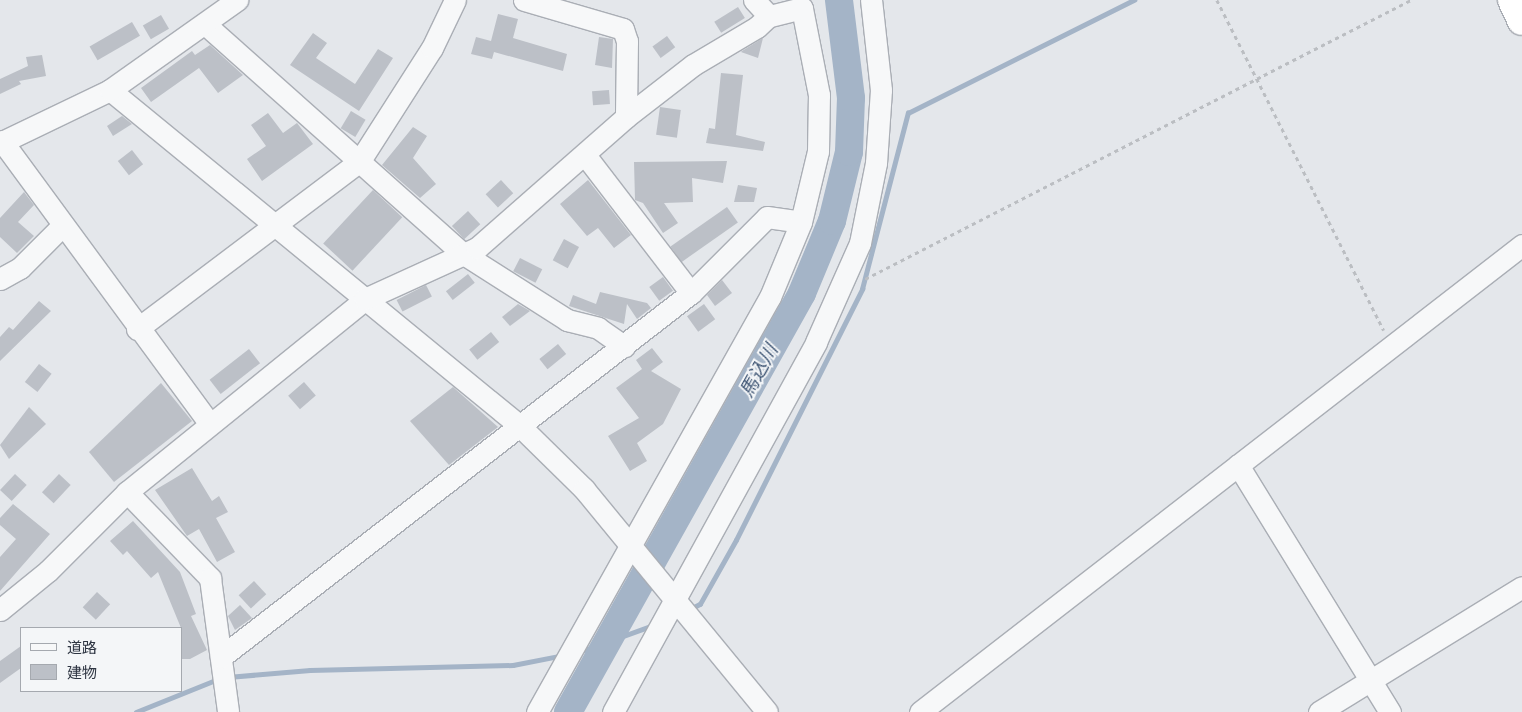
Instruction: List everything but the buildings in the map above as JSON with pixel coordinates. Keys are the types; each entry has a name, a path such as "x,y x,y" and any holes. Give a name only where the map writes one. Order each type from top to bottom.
{"highway":[{"path":"1512,0 1522,21"}],"street":[{"path":"210,424 1,142 110,90 237,0"},
{"path":"138,329 359,162 432,48 455,0"},
{"path":"524,0 623,29 627,41 626,117"},
{"path":"754,0 769,16"},
{"path":"613,712 678,604 816,342 860,243 876,163 880,90 871,0"},
{"path":"0,610 48,571 127,492 365,299 477,248 626,117 693,65 769,16 802,8 819,95 818,151 801,222 770,297 633,548 537,712"},
{"path":"205,24 462,254 567,320 598,328 624,346"},
{"path":"110,90 520,426 584,489 767,712"},
{"path":"584,155 691,293"},
{"path":"223,671 520,426 691,293 767,217 801,222"},
{"path":"0,279 20,268 63,225"},
{"path":"920,712 1522,245"},
{"path":"1238,465 1390,712"},
{"path":"127,492 206,568 228,712"},
{"path":"1319,712 1522,587"}],"path":[{"path":"1217,0 1391,345"},
{"path":"874,274 1411,0"}],"waterway":[{"name":"馬込川","path":"568,712 802,293 832,221 849,152 851,98 839,0"},
{"path":"690,609 700,604 736,540 862,289 908,113 1134,0"},
{"path":"579,652 651,626"},
{"path":"228,677 310,670 513,665 559,656"},
{"path":"136,712 218,679"}]}
